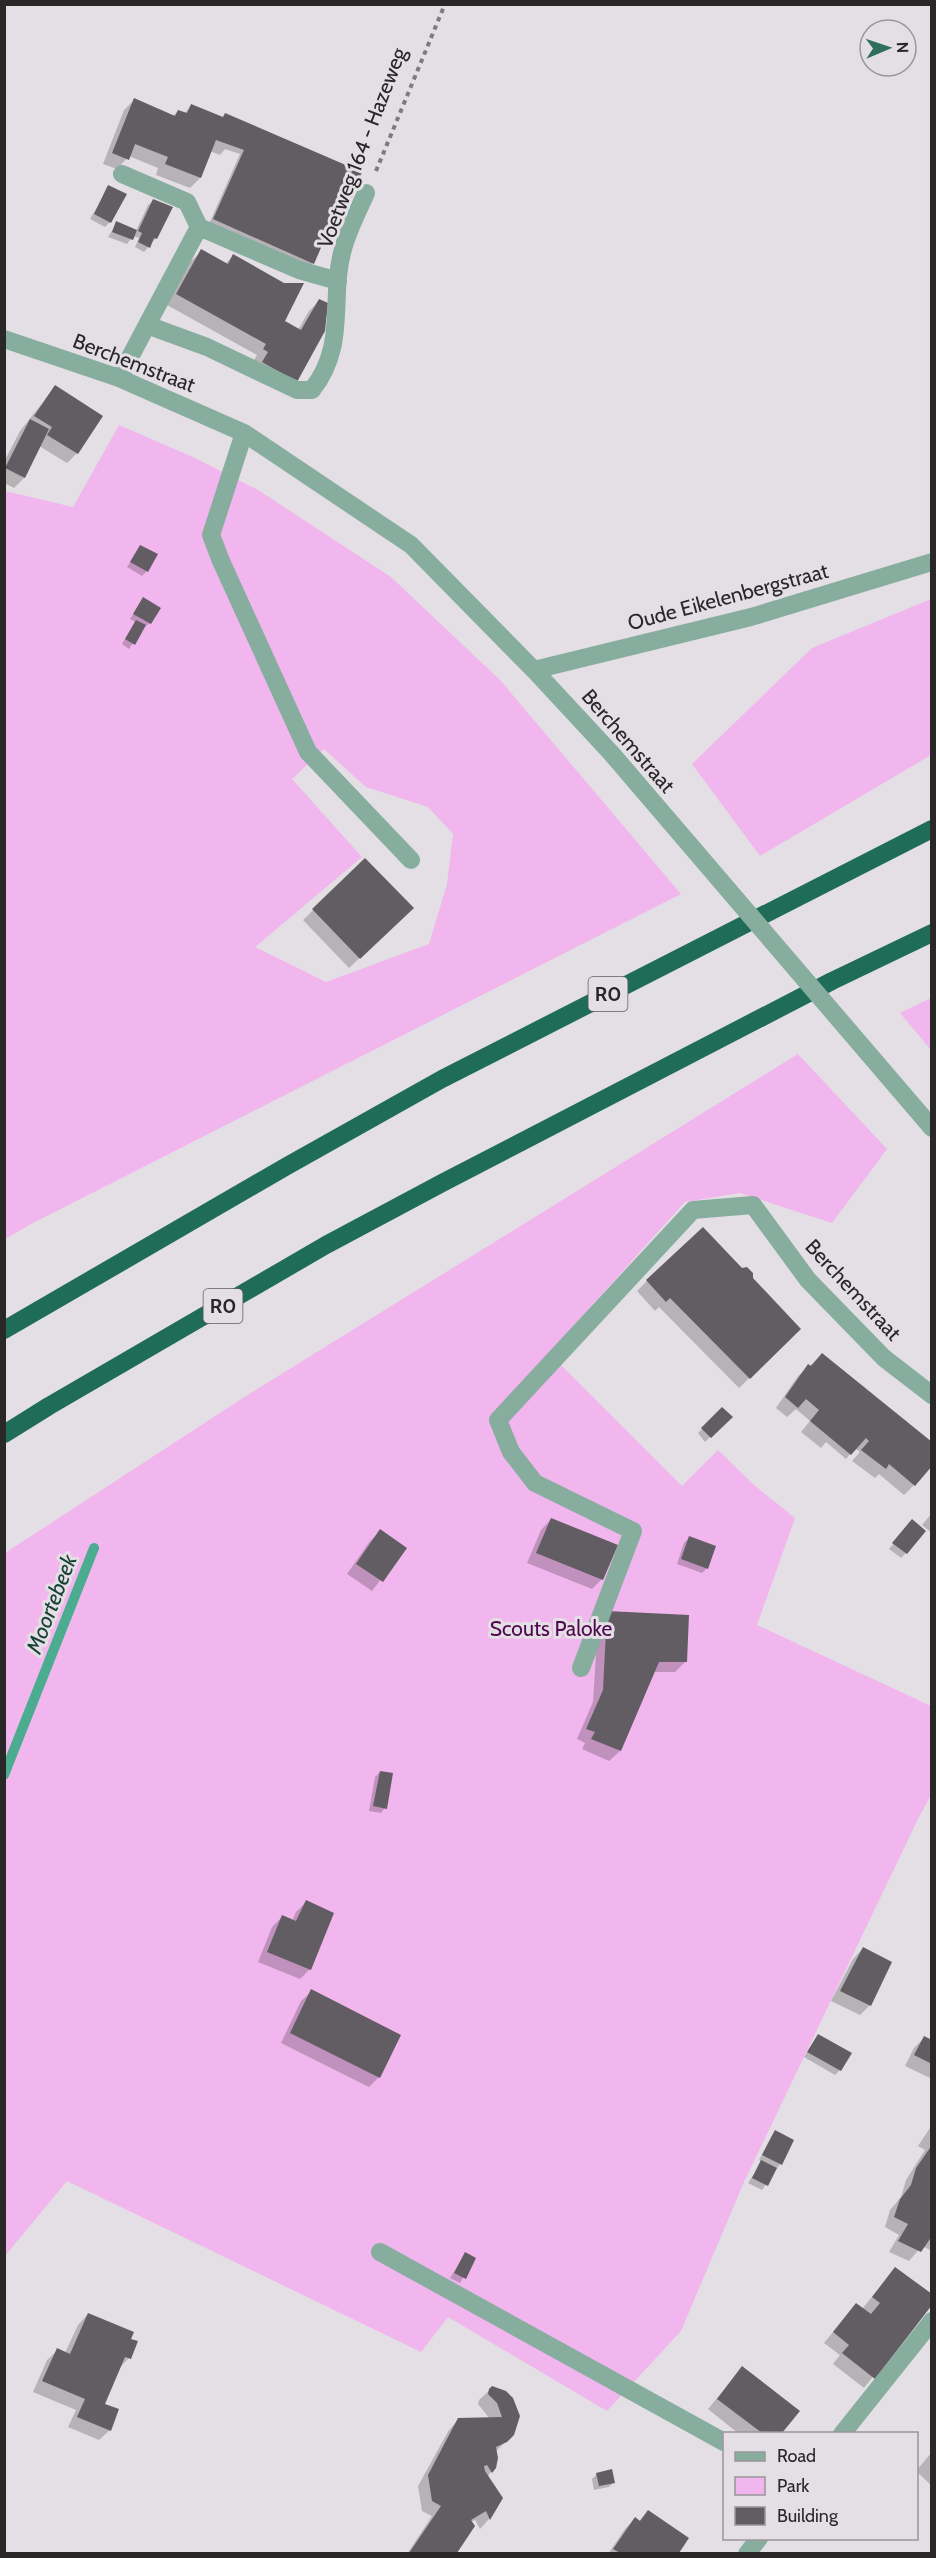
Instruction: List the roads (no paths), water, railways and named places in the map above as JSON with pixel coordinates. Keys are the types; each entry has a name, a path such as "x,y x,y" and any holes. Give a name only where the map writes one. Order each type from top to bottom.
{"highway":[{"name":"R0","path":"4,1330 442,1079 932,829"},
{"name":"R0","path":"4,1434 345,1235 811,992 932,933"}],"street":[{"path":"122,174 187,202 199,227 299,270 338,282"},
{"name":"Voetweg 164 - Hazeweg","path":"147,325 207,346 297,390 312,390 325,373 332,349 337,323 338,282 343,249 366,193"},
{"path":"119,378 199,227"},
{"name":"Berchemstraat","path":"4,339 119,378 244,434 411,544 612,754 932,1128"},
{"path":"244,434 211,535 308,752 411,860"},
{"name":"Oude Eikelenbergstraat","path":"534,670 751,617 932,562"},
{"name":"Berchemstraat","path":"581,1668 633,1531 535,1483 511,1452 498,1420 693,1210 753,1205 808,1280 884,1358 932,1395"},
{"path":"380,2252 723,2441"},
{"path":"843,2432 932,2321"},
{"path":"747,2553 757,2540"}],"waterway":[{"name":"Moortebeek","path":"4,1775 94,1548"}],"park label":[{"name":"Scouts Paloke","path":"551,1629"}]}
